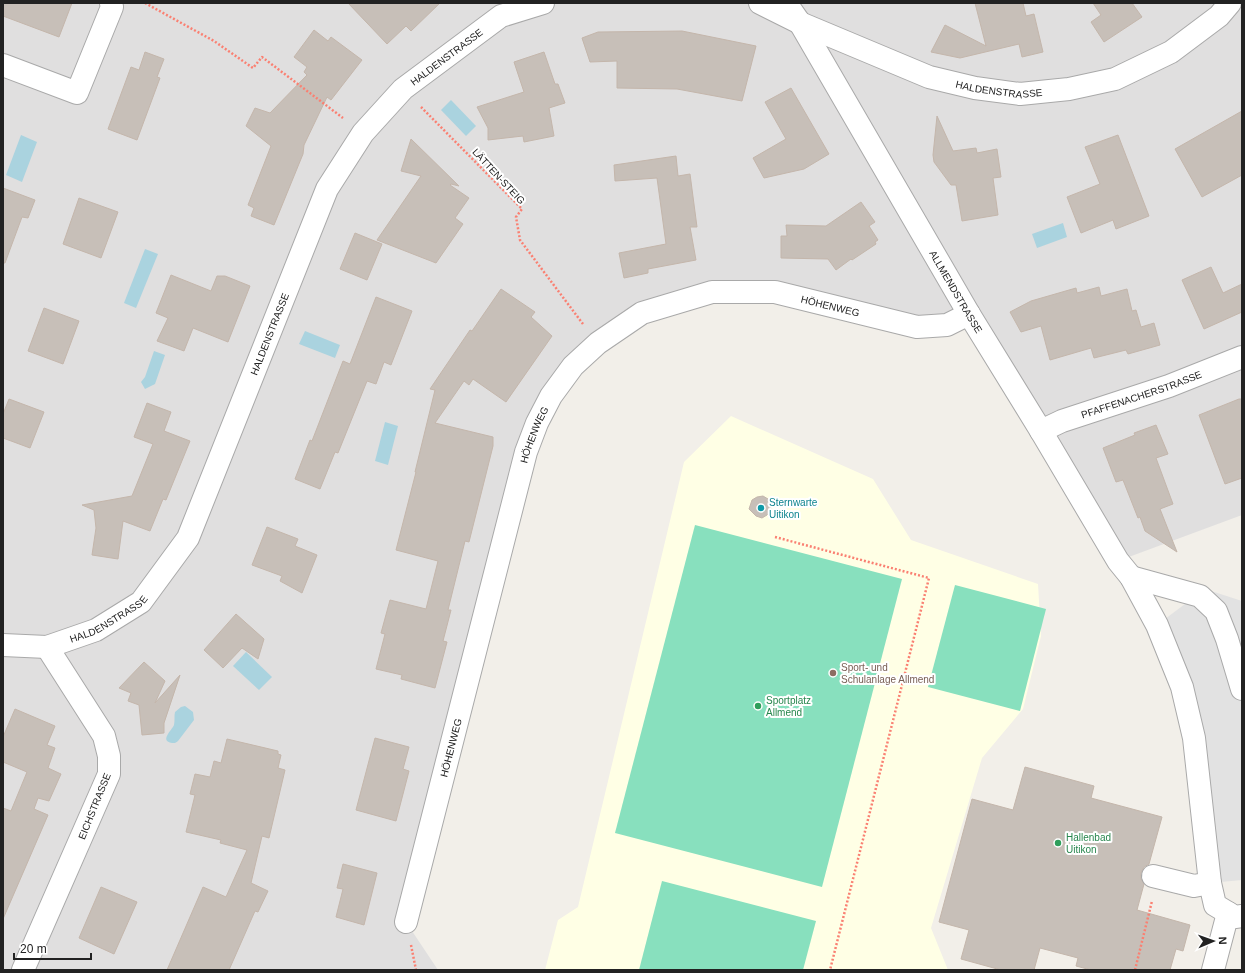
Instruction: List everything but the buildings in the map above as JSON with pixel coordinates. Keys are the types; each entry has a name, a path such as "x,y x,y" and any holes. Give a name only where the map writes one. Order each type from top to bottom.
{"street":[{"path":"3,65 78,94 112,7 111,3"},
{"name":"HALDENSTRASSE","path":"3,645 47,647 96,630 141,602 188,538 327,189 363,133 403,89 501,16 543,3"},
{"name":"HALDENSTRASSE","path":"760,3 800,23 929,78 975,88 1020,94 1069,89 1115,79 1171,52 1220,7"},
{"name":"ALLMENDSTRASSE","path":"786,3 800,23 969,314 1041,431 1118,561 1131,577 1157,625 1182,687 1194,738 1210,883 1215,905 1235,914"},
{"name":"HÖHENWEG","path":"406,922 526,452 537,423 551,396 574,366 598,343 642,313 712,292 775,292 917,327 947,325 969,314"},
{"name":"PFAFFENACHERSTRASSE","path":"1041,431 1062,421 1169,386 1242,357"},
{"path":"1131,577 1200,596 1216,611 1228,639 1242,688"},
{"name":"EICHSTRASSE","path":"23,970 109,774 109,756 104,736 47,647"},
{"path":"1156,877 1194,886 1210,883"},
{"path":"1213,970 1235,914"}],"path":[{"path":"145,3 214,41 253,68 262,57 363,133"},
{"name":"LÄTTEN-STEIG","path":"403,89 522,209 516,217 520,240 598,343"},
{"path":"775,537 929,578 830,970"},
{"path":"1135,970 1156,877"}],"shaded area":[{"path":"3,3 1242,3 1242,515 1118,561 969,314 917,327 775,292 642,313 551,396 406,922 438,970 3,970"},
{"name":"Sport- und Schulanlage Allmend","path":"731,416 873,479 911,540 1038,584 1041,636 1023,709 982,758 931,928 948,970 545,970 558,920 578,907 684,462"},
{"path":"1205,589 1242,601 1242,880 1210,883 1194,738 1157,625"}],"green space":[{"name":"Sportplatz Allmend","path":"695,525 902,579 822,887 615,833"},
{"path":"955,585 1046,609 1020,711 928,687"},
{"path":"662,881 816,921 803,970 639,970"}],"water":[{"path":"451,100 476,126 466,136 441,110"},
{"path":"21,135 37,142 22,182 6,175"},
{"path":"1063,223 1067,237 1037,248 1032,234"},
{"path":"145,249 158,254 136,308 124,303"},
{"path":"305,331 340,345 335,358 299,344"},
{"path":"154,351 165,355 155,384 145,389 141,382 145,377"},
{"path":"385,422 398,426 388,465 375,461"},
{"path":"246,652 272,677 259,690 233,666"},
{"path":"185,706 193,712 194,720 176,743 168,742 166,738 174,725 175,712 181,707"}],"place":[{"name":"Sternwarte Uitikon","path":"761,508"},
{"name":"Sport- und Schulanlage Allmend","path":"833,673"},
{"name":"Sportplatz Allmend","path":"758,706"},
{"name":"Hallenbad Uitikon","path":"1058,843"}]}
